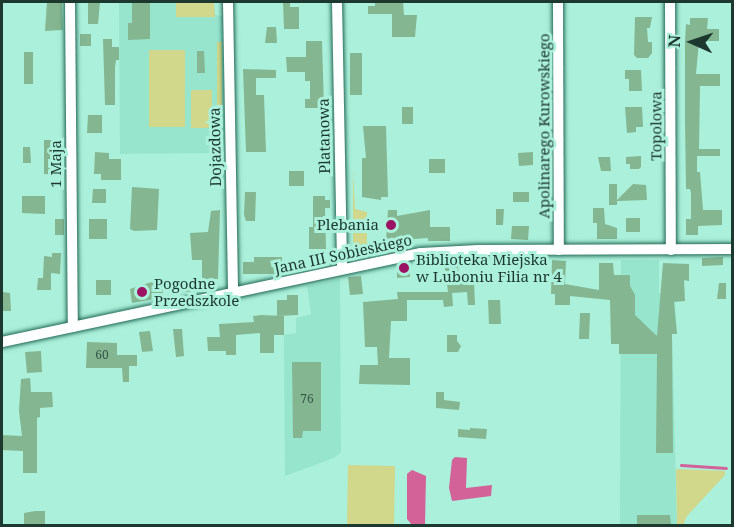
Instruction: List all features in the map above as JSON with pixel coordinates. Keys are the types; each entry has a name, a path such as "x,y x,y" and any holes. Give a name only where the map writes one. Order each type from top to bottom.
{"street":[{"name":"1 Maja","path":"70,2 73,327"},
{"name":"Dojazdowa","path":"228,2 234,292"},
{"name":"Platanowa","path":"337,2 342,269"},
{"name":"Apolinarego Kurowskiego","path":"558,2 559,250"},
{"name":"Topolowa","path":"670,2 671,250"},
{"name":"Jana III Sobieskiego","path":"2,342 342,269 437,252 732,249"}],"shaded area":[{"path":"119,2 214,2 215,15 223,16 224,153 120,154"},
{"path":"176,2 214,2 215,17 176,17"},
{"path":"217,42 222,42 222,144 217,144"},
{"path":"149,50 185,50 185,127 149,127"},
{"path":"191,90 212,90 212,128 191,128"},
{"path":"353,171 355,209 367,212 367,247 358,248 353,242"},
{"path":"621,260 659,260 659,293 674,291 677,334 672,334 677,525 620,526"},
{"path":"340,279 341,452 334,458 285,476 284,335 296,333 296,318 311,314 307,286"},
{"path":"455,457 467,458 466,488 492,485 491,496 452,501 449,488 452,460"},
{"path":"348,465 395,466 394,525 347,525"},
{"path":"676,469 725,471 725,475 687,516 683,525 677,525"},
{"path":"412,470 426,476 425,525 412,525 407,519 407,474"}],"building":[{"path":"47,2 62,2 63,30 45,31"},
{"path":"88,2 100,2 98,24 88,24"},
{"path":"132,2 150,2 150,39 128,40 128,23 132,23"},
{"path":"283,2 290,2 290,7 299,7 299,29 284,29"},
{"path":"375,2 403,2 404,15 417,15 415,37 392,37 392,14 368,14 368,6 375,6"},
{"path":"635,17 652,17 650,28 647,28 648,42 652,42 652,53 648,58 637,58 634,55"},
{"path":"690,18 708,18 707,29 719,29 719,41 699,41 696,74 720,74 720,86 700,86 699,149 720,149 720,156 697,156 697,172 700,172 703,210 722,210 722,225 698,226 698,235 686,235 686,219 691,219 691,193 690,189 686,189 685,121 685,41 686,24 690,25"},
{"path":"267,27 276,27 277,43 265,43"},
{"path":"80,34 91,34 91,46 80,46"},
{"path":"103,39 112,39 112,47 119,47 119,60 116,60 115,67 115,105 105,105"},
{"path":"306,41 322,41 324,108 305,108 305,99 310,99 310,81 305,81 305,72 287,72 286,57 306,57"},
{"path":"197,51 204,51 205,73 197,73"},
{"path":"24,52 33,52 33,84 24,84"},
{"path":"350,53 362,53 362,95 350,95"},
{"path":"243,69 276,70 276,78 256,78 256,95 264,95 266,152 246,152"},
{"path":"625,70 641,70 642,91 629,91 629,79 625,79"},
{"path":"402,107 413,107 413,124 402,124"},
{"path":"625,107 642,107 643,127 636,127 636,132 627,133"},
{"path":"88,115 102,115 102,133 87,133"},
{"path":"363,126 386,126 388,197 381,197 381,200 362,197 362,158 366,158"},
{"path":"44,140 53,140 53,145 63,145 63,175 44,174"},
{"path":"23,147 30,147 31,163 23,163"},
{"path":"95,152 109,153 109,159 121,159 121,180 101,180 101,174 94,174"},
{"path":"533,152 533,165 519,166 518,153"},
{"path":"641,156 641,167 630,169 630,164 626,164 626,157"},
{"path":"598,157 610,157 611,171 601,171"},
{"path":"429,159 445,159 445,173 429,173"},
{"path":"289,171 304,171 304,186 289,186"},
{"path":"609,184 617,184 617,200 633,184 646,185 647,200 617,201 617,205 609,205"},
{"path":"132,187 159,189 157,230 134,231 130,229"},
{"path":"93,189 106,189 106,203 92,203"},
{"path":"245,192 256,192 255,221 246,221"},
{"path":"513,192 529,192 529,202 513,202"},
{"path":"22,196 45,196 45,214 22,213"},
{"path":"313,196 325,196 325,200 330,200 330,208 325,208 326,249 309,249 309,227 313,227"},
{"path":"593,208 604,208 605,224 617,228 617,239 597,239 597,223 593,223"},
{"path":"496,209 504,209 503,225 496,225"},
{"path":"220,210 218,279 202,279 202,260 192,260 190,233 208,232 211,211"},
{"path":"388,210 397,210 397,216 430,210 430,227 450,227 450,241 428,241 428,238 386,241"},
{"path":"626,218 640,218 640,232 626,232"},
{"path":"55,219 64,219 64,235 55,235"},
{"path":"89,219 107,219 107,239 89,239"},
{"path":"512,226 529,226 528,240 511,239"},
{"path":"52,253 61,253 60,274 51,273 51,290 37,290 38,278 43,278 44,256 52,257"},
{"path":"254,257 282,257 282,274 243,274 243,262 254,262"},
{"path":"723,257 723,265 702,266 702,258"},
{"path":"552,260 566,261 565,284 599,290 599,263 613,263 614,275 630,275 630,286 635,295 635,315 657,336 663,263 689,264 689,281 684,280 685,301 674,302 677,334 672,334 673,453 656,453 657,354 619,354 619,344 611,344 610,300 570,296 570,305 555,305 555,294 551,294"},
{"path":"410,266 410,277 397,278 397,267"},
{"path":"458,266 460,283 474,282 475,305 468,305 467,292 452,293 453,306 444,307 443,300 407,300 407,321 391,321 389,358 410,358 410,385 359,384 360,365 378,365 377,347 365,347 363,302 398,299 397,292 448,292 445,268"},
{"path":"361,276 363,294 350,295 348,277"},
{"name":"Pogodne Przedszkole","path":"161,279 163,293 154,294 155,299 132,303 130,289"},
{"path":"96,280 111,280 111,295 96,295"},
{"path":"181,280 197,280 197,292 181,292"},
{"path":"719,283 726,283 726,299 717,299"},
{"path":"2,292 10,293 11,311 2,311"},
{"path":"287,295 298,295 298,315 277,316 277,300 287,300"},
{"path":"488,300 500,300 501,324 489,324"},
{"path":"580,313 590,313 589,339 579,339"},
{"path":"253,316 284,316 284,335 274,335 274,353 260,353 260,333 236,335 236,355 226,355 226,351 208,351 207,337 220,337 219,324 254,322"},
{"path":"173,329 182,329 184,356 176,357"},
{"path":"150,331 153,351 142,352 139,332"},
{"path":"447,335 457,335 457,341 461,346 458,352 447,352"},
{"path":"87,342 117,343 117,355 137,355 137,366 129,366 129,382 123,382 122,368 86,368"},
{"path":"41,351 42,372 27,373 25,352"},
{"path":"292,362 321,362 321,431 303,431 302,438 293,438"},
{"path":"30,378 31,392 52,392 53,407 40,408 40,417 37,418 37,473 23,473 23,451 2,450 2,435 22,436 19,411 21,379"},
{"path":"436,392 444,392 444,400 460,402 459,410 436,408"},
{"path":"470,428 487,429 486,439 458,437 458,429 470,430"},
{"path":"45,511 45,525 24,525 24,513"},
{"path":"637,515 670,515 671,525 637,525"}],"waterway":[{"path":"681,465 726,468"}],"place":[{"name":"Plebania","path":"391,225"},
{"name":"Biblioteka Miejska w Luboniu Filia nr 4","path":"404,268"},
{"name":"Pogodne Przedszkole","path":"142,292"}]}
